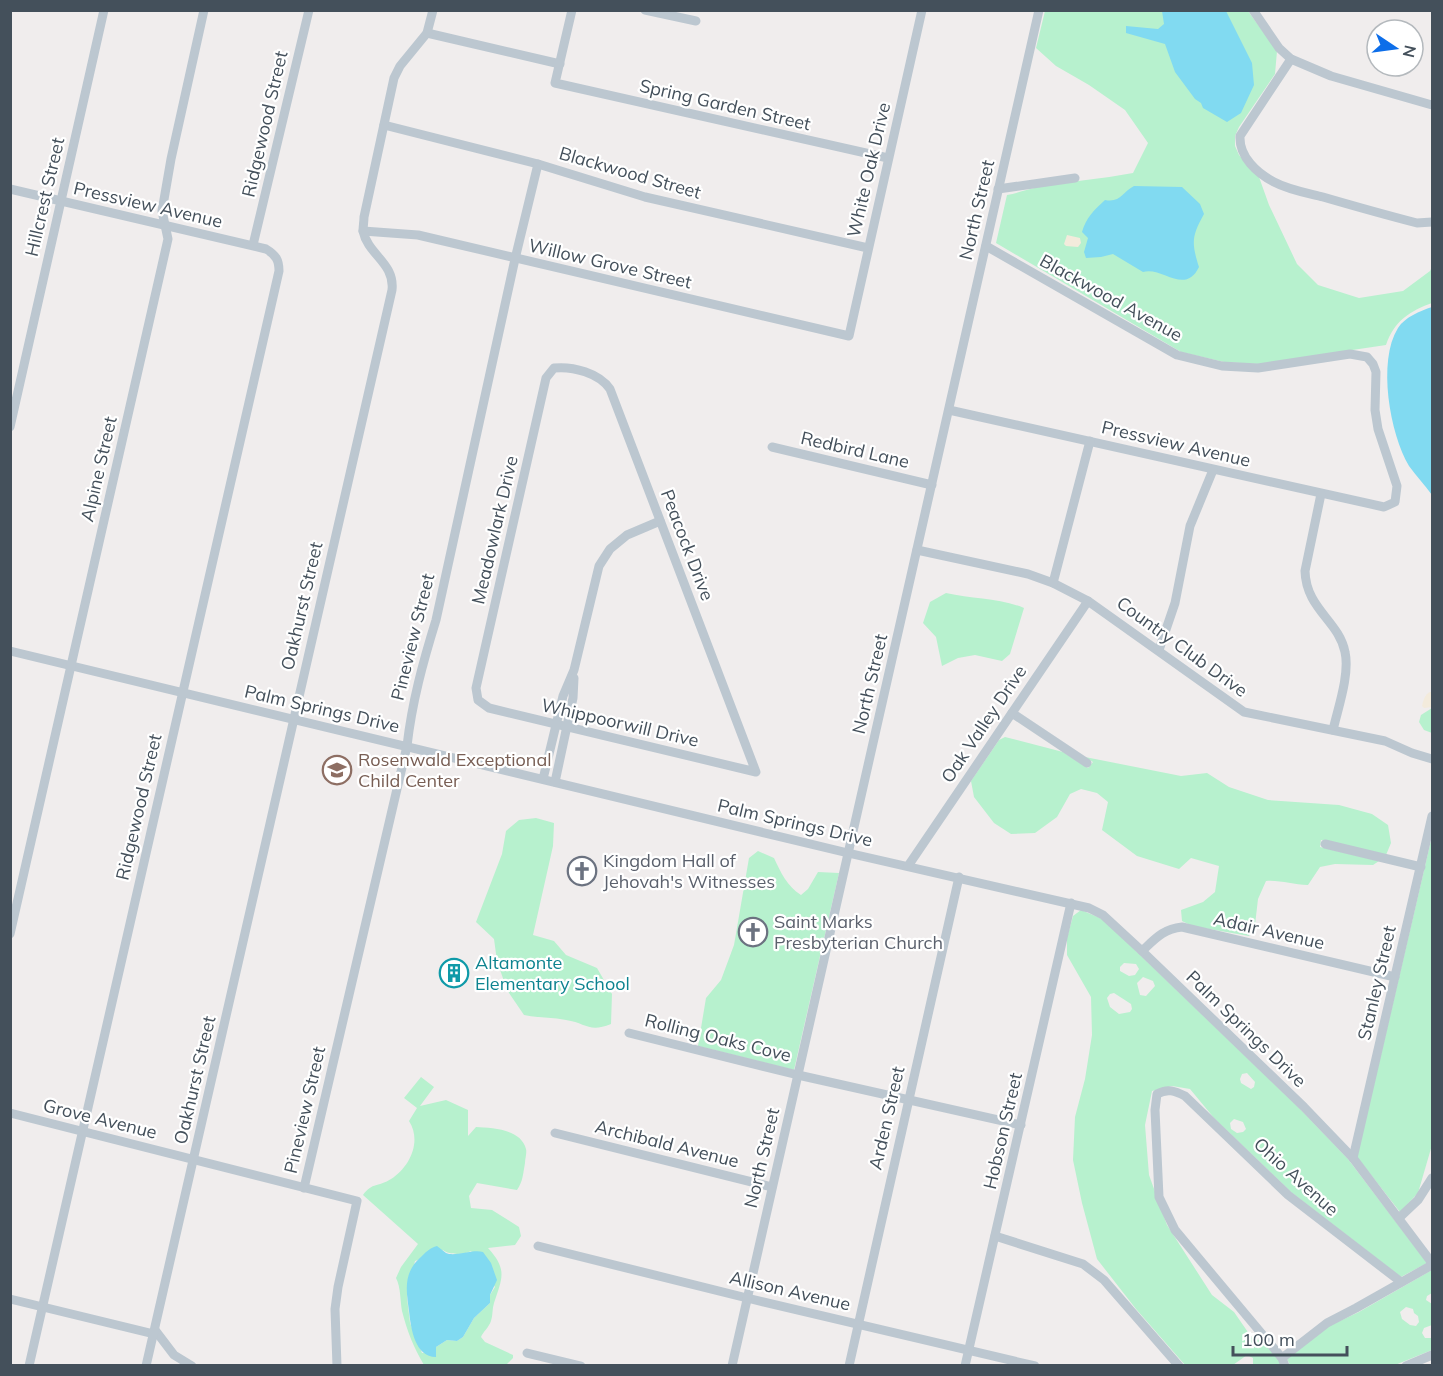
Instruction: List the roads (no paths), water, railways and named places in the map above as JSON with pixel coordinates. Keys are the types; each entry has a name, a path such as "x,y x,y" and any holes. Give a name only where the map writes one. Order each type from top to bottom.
{"street":[{"name":"Hillcrest Street","path":"10,427 104,10"},
{"name":"Alpine Street","path":"10,934 168,239 162,211 171,159 204,10"},
{"name":"Ridgewood Street","path":"253,245 309,10"},
{"path":"363,231 364,217 394,78 400,66 427,33 433,10"},
{"path":"427,33 560,64 572,10"},
{"path":"645,10 696,21"},
{"name":"White Oak Drive","path":"849,336 922,10"},
{"name":"North Street","path":"732,1365 1039,10"},
{"path":"1253,10 1279,48 1291,59 1331,76 1432,105"},
{"path":"1291,59 1240,136 1239,144 1250,163 1262,174 1284,186 1417,224 1432,222"},
{"name":"Spring Garden Street","path":"560,64 555,83 888,158"},
{"name":"Blackwood Street","path":"384,125 538,164 645,197 868,248"},
{"name":"Pineview Street","path":"304,1188 407,746 412,707 436,620 538,164"},
{"path":"998,189 1075,178"},
{"name":"Pressview Avenue","path":"10,189 253,245 266,249 276,256"},
{"name":"Willow Grove Street","path":"363,231 418,235 849,336"},
{"name":"Oakhurst Street","path":"147,1365 392,290 391,273 363,231"},
{"name":"Blackwood Avenue","path":"986,246 1177,355 1222,366 1258,368 1350,354 1367,357 1376,372 1375,410 1378,429 1397,486 1395,502"},
{"name":"Ridgewood Street","path":"29,1365 279,271 276,256"},
{"name":"Peacock Drive","path":"554,369 580,371 604,380 610,389 756,772"},
{"name":"Meadowlark Drive","path":"478,700 476,688 546,378 554,369"},
{"name":"Pressview Avenue","path":"949,410 1384,507 1395,502"},
{"path":"1053,583 1090,441"},
{"name":"Redbird Lane","path":"772,447 932,484"},
{"path":"1159,650 1175,603 1190,526 1212,470"},
{"path":"1321,494 1305,571 1305,584 1309,595 1343,644 1346,654 1346,669 1333,730"},
{"path":"543,779 563,696 574,670 599,566 610,549 627,535 660,520"},
{"name":"Country Club Drive","path":"917,550 1028,574 1053,583 1088,601 1244,712 1385,741 1432,759"},
{"name":"Oak Valley Drive","path":"908,866 1088,601"},
{"name":"Palm Springs Drive","path":"10,651 848,853 1071,903 1103,915 1304,1107 1353,1158 1432,1264"},
{"path":"555,782 573,698 574,670"},
{"name":"Whippoorwill Drive","path":"478,700 489,708 756,772"},
{"path":"1012,713 1087,763"},
{"name":"Stanley Street","path":"1353,1158 1432,816"},
{"path":"1325,844 1421,867"},
{"name":"Arden Street","path":"849,1365 959,878"},
{"name":"Hobson Street","path":"965,1365 1071,903"},
{"name":"Adair Avenue","path":"1142,951 1160,934 1171,928 1182,927 1395,977"},
{"name":"Rolling Oaks Cove","path":"629,1033 798,1075 1021,1125"},
{"name":"Ohio Avenue","path":"1284,1361 1175,1230 1159,1197 1155,1099 1161,1092 1174,1091 1185,1096 1288,1195 1401,1282"},
{"name":"Grove Avenue","path":"10,1113 357,1201 335,1309 337,1365"},
{"name":"Archibald Avenue","path":"555,1133 772,1187"},
{"path":"1399,1218 1418,1200 1432,1178"},
{"path":"995,1236 1083,1264 1104,1280 1179,1365"},
{"name":"Allison Avenue","path":"538,1246 747,1298 1035,1365"},
{"path":"1284,1361 1327,1323 1432,1264"},
{"path":"10,1299 154,1332 174,1355 192,1365"},
{"path":"527,1353 581,1365"},
{"path":"1406,1365 1432,1355"}],"water":[{"path":"1162,11 1226,11 1252,63 1254,85 1241,113 1227,122 1203,108 1175,72 1165,44 1126,33 1126,26 1158,29 1164,24"},
{"path":"1134,186 1182,187 1200,204 1204,214 1194,239 1199,267 1187,279 1180,280 1150,271 1143,272 1113,254 1086,258 1084,252 1088,238 1082,232 1088,218 1105,200 1115,200"},
{"path":"1432,307 1432,495 1409,466 1402,452 1392,417 1387,378 1388,359 1398,328 1409,318"},
{"path":"437,1246 450,1254 483,1252 491,1263 497,1280 490,1295 490,1303 474,1318 463,1337 457,1341 447,1340 436,1347 436,1357 423,1352 415,1341 411,1326 407,1281 416,1262"}],"place":[{"name":"Rosenwald Exceptional Child Center","path":"337,770"},
{"name":"Kingdom Hall of Jehovah's Witnesses","path":"582,871"},
{"name":"Saint Marks Presbyterian Church","path":"753,932"},
{"name":"Altamonte Elementary School","path":"454,973"}]}
